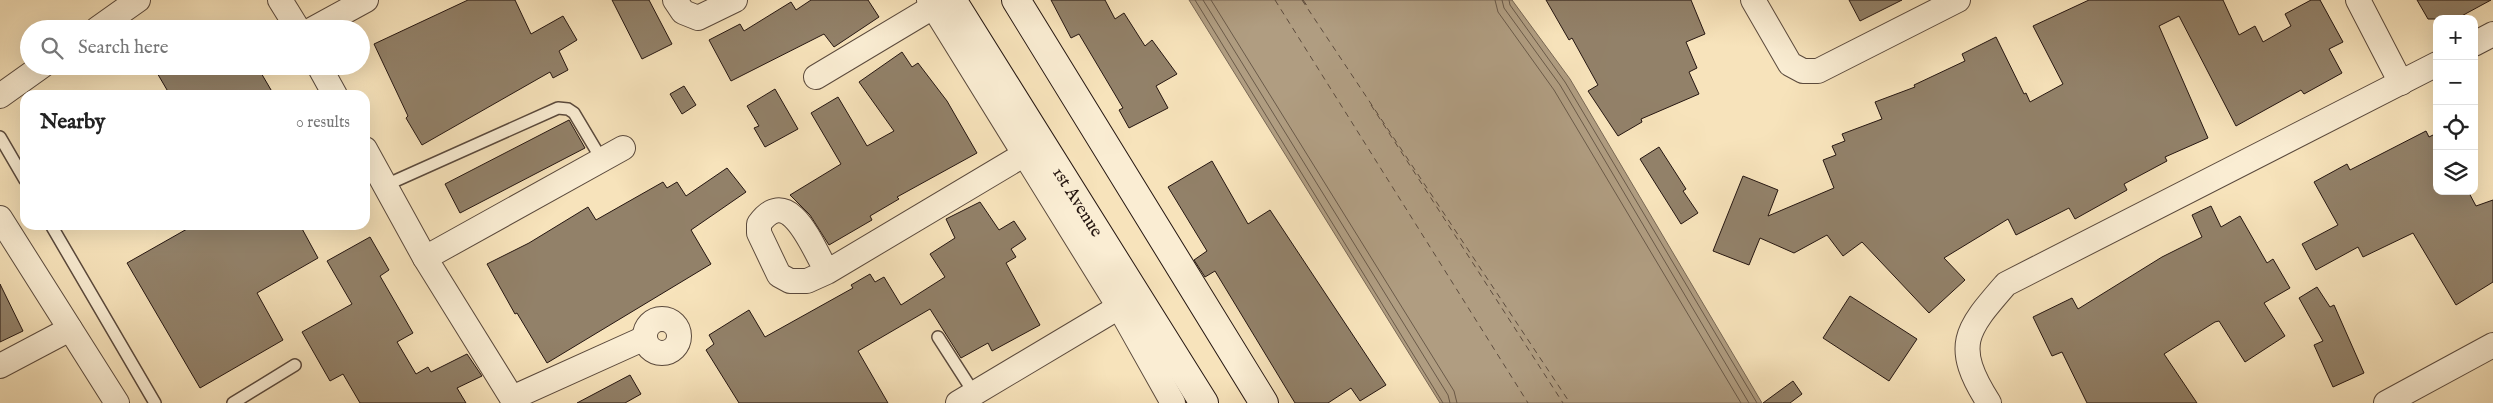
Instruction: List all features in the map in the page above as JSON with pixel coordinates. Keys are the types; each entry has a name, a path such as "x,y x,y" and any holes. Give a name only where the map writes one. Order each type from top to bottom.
{"main road":[{"path":"1016,0 1264,403"},
{"name":"1st Avenue","path":"938,2 1204,403"}],"street":[{"path":"109,20 138,0"},
{"path":"280,0 292,20"},
{"path":"329,20 366,0"},
{"path":"675,0 683,12 698,18 735,0"},
{"path":"1753,0 1790,64 1803,71 1818,71 1958,0"},
{"path":"2358,0 2401,83"},
{"path":"816,77 938,2 1025,154 1119,307 1173,403"},
{"path":"2478,42 2493,34"},
{"path":"1989,403 1967,355 1968,337 1975,321 2006,284 2433,66"},
{"path":"0,96 29,75"},
{"path":"324,75 332,90"},
{"path":"426,258 623,148"},
{"path":"827,272 1025,154"},
{"path":"370,158 426,258 514,401 646,338"},
{"path":"0,218 116,403"},
{"path":"966,398 1119,307"},
{"path":"0,366 70,329"},
{"path":"2386,403 2493,346"}],"lane":[{"path":"386,185 558,108 568,109 574,113 602,160"},
{"path":"0,137 20,171"},
{"path":"55,230 156,403"},
{"path":"938,337 966,398"},
{"path":"233,403 295,365"}],"water":[{"path":"1189,0 1512,0 1570,79 1762,403 1440,403"}],"building":[{"path":"468,0 515,0 531,34 563,16 577,40 559,51 568,70 553,78 550,72 422,145 406,118 408,116 374,44"},
{"path":"612,0 649,0 672,44 642,59"},
{"path":"811,0 868,0 879,17 834,47 824,34 731,81 709,40 740,24 744,31 791,2 796,10"},
{"path":"1051,0 1105,0 1115,19 1124,13 1145,46 1152,40 1177,74 1156,86 1168,108 1129,128 1119,110 1123,108 1079,34 1071,38"},
{"path":"1546,0 1691,0 1705,34 1686,42 1697,68 1689,72 1699,94 1641,119 1642,122 1618,136 1588,91 1598,85 1572,38 1569,40"},
{"path":"1849,0 1902,0 1860,21"},
{"path":"2089,0 2223,0 2239,35 2255,26 2263,42 2291,26 2285,14 2311,0 2320,0 2343,42 2329,49 2342,73 2304,94 2301,90 2236,126 2179,16 2159,26 2208,138 2165,157 2167,161 2124,184 2127,190 2075,219 2069,208 2016,235 2008,219 1944,258 1965,280 1929,313 1862,242 1843,256 1827,235 1794,253 1760,238 1749,265 1713,251 1743,176 1778,190 1768,216 1834,188 1823,160 1836,155 1832,146 1845,141 1842,134 1882,119 1875,102 1915,87 1914,85 1965,61 1962,54 1996,37 2024,94 2026,93 2030,102 2063,84 2033,26"},
{"path":"2417,0 2491,0 2463,15 2433,15 2433,19 2428,19"},
{"path":"902,52 912,67 918,63 947,101 977,153 897,197 899,199 870,216 872,220 829,245 810,215 790,195 841,164 811,113 838,97 867,146 894,131 859,82"},
{"path":"158,75 262,75 271,90 167,90"},
{"path":"684,86 696,105 682,114 670,94"},
{"path":"775,89 798,129 765,147 754,128 759,126 747,106"},
{"path":"569,120 585,148 460,213 445,184"},
{"path":"2426,131 2429,137 2433,135 2433,195 2470,195 2476,206 2493,200 2493,282 2456,305 2413,233 2363,257 2358,247 2316,270 2302,244 2338,225 2314,182 2347,164 2350,170"},
{"path":"1659,147 1686,189 1683,191 1698,213 1681,224 1640,159"},
{"path":"1212,161 1248,224 1270,210 1386,385 1360,401 1351,388 1328,403 1295,403 1215,271 1205,277 1194,260 1207,251 1168,187"},
{"path":"727,168 746,192 691,230 711,264 547,363 517,313 515,314 487,264 529,243 588,207 596,220 663,182 667,188 677,182 686,196"},
{"path":"980,202 999,230 1014,221 1026,239 1011,249 1016,257 1006,263 1040,325 992,351 988,343 961,358 930,309 858,351 888,403 739,403 706,350 714,344 709,335 749,310 765,337 853,288 851,285 870,274 875,282 884,277 901,305 945,277 930,254 955,238 946,219"},
{"path":"2211,206 2221,227 2240,216 2267,263 2273,259 2290,288 2264,303 2285,336 2245,362 2219,321 2215,322 2164,354 2197,403 2087,403 2062,352 2052,356 2033,317 2072,298 2078,309 2162,257 2202,237 2192,215"},
{"path":"185,230 303,230 318,258 257,293 283,340 200,388 127,263"},
{"path":"370,237 389,270 380,276 413,333 397,342 416,374 428,367 431,372 467,354 482,376 457,388 466,403 360,403 343,374 330,381 302,332 352,304 327,261"},
{"path":"0,284 23,331 0,342"},
{"path":"2317,287 2330,307 2334,305 2364,373 2333,387 2314,345 2323,341 2299,298"},
{"path":"1850,296 1917,339 1889,381 1823,338"},
{"path":"630,375 641,394 625,403 577,403"},
{"path":"1793,381 1802,394 1790,403 1763,403"}],"ferry route":[{"path":"1275,0 1528,403"},
{"path":"1302,0 1570,403"},
{"path":"1303,0 1308,7"},
{"path":"1371,105 1563,403"}]}
